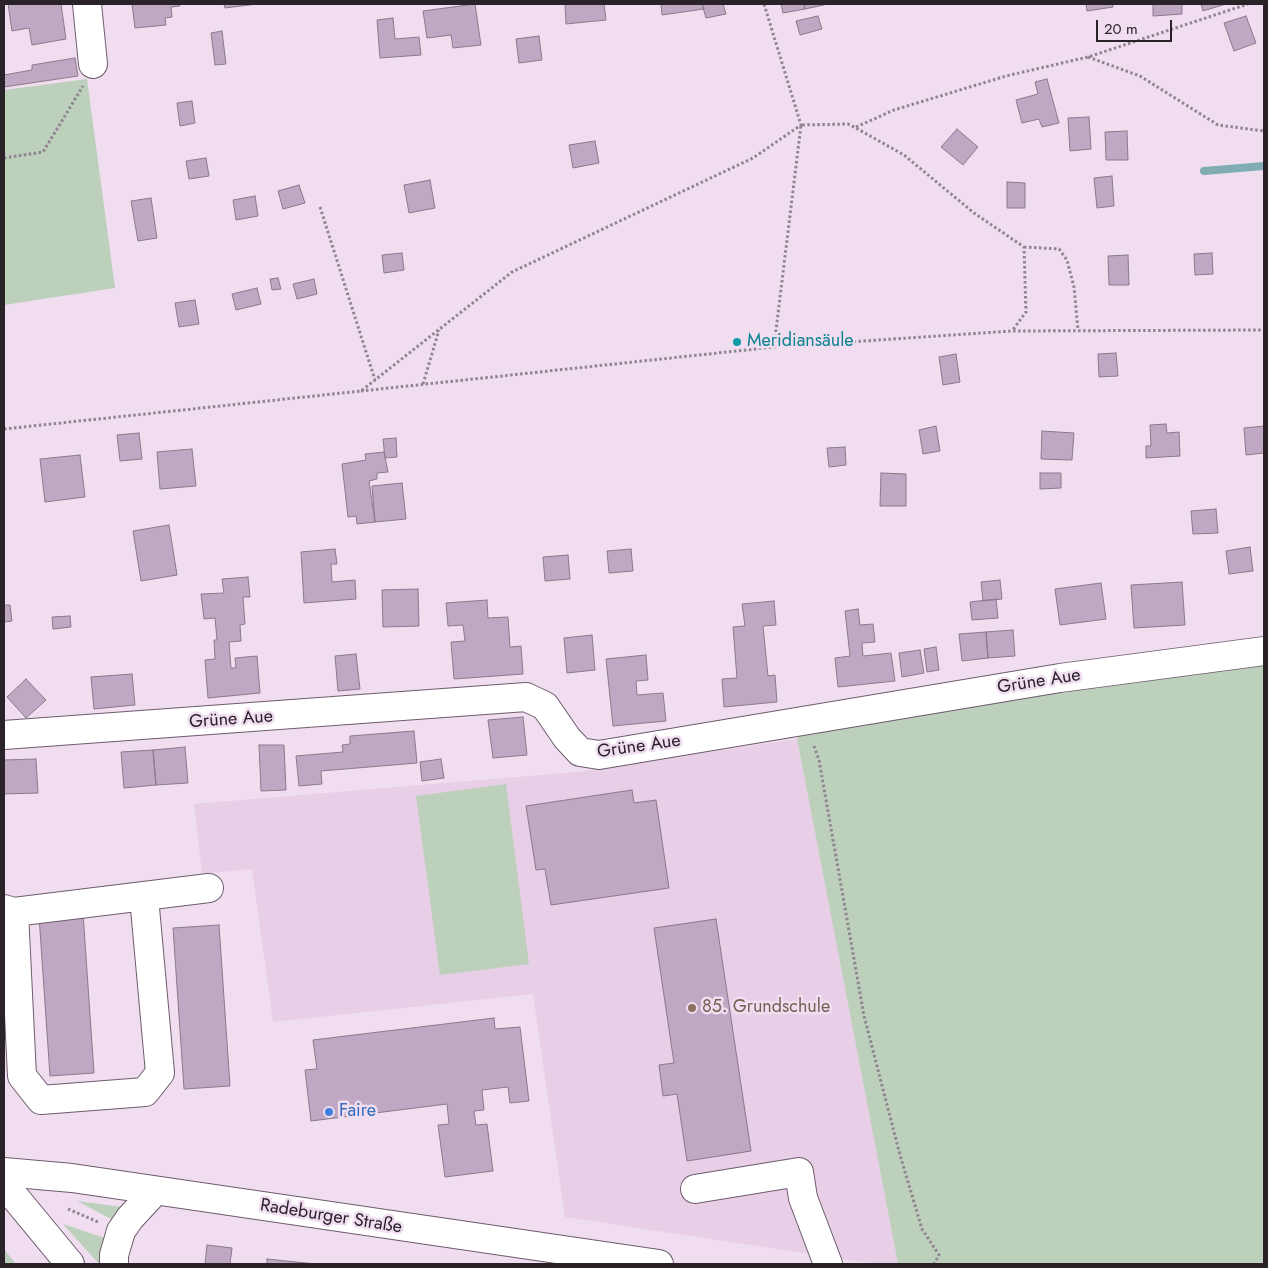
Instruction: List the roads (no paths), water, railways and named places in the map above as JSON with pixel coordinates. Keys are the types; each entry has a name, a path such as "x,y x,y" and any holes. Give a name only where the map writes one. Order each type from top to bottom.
{"street":[{"path":"87,4 93,64"},
{"name":"Grüne Aue","path":"4,735 526,697 545,706 567,738 580,752 599,756 1060,678 1264,650"},
{"path":"144,897 160,1073 145,1092 41,1100 22,1076 9,911 144,897 209,888"},
{"name":"Radeburger Straße","path":"4,1172 72,1178 659,1264"},
{"path":"695,1190 798,1172 803,1198 828,1264"},
{"path":"4,1184 70,1264"},
{"path":"114,1264 114,1255 121,1231 130,1218 155,1191"}],"waterway":[{"path":"1204,171 1264,166"}],"place":[{"name":"Meridiansäule","path":"737,342"},
{"name":"85. Grundschule","path":"692,1008"},
{"name":"Faire","path":"329,1112"}]}
